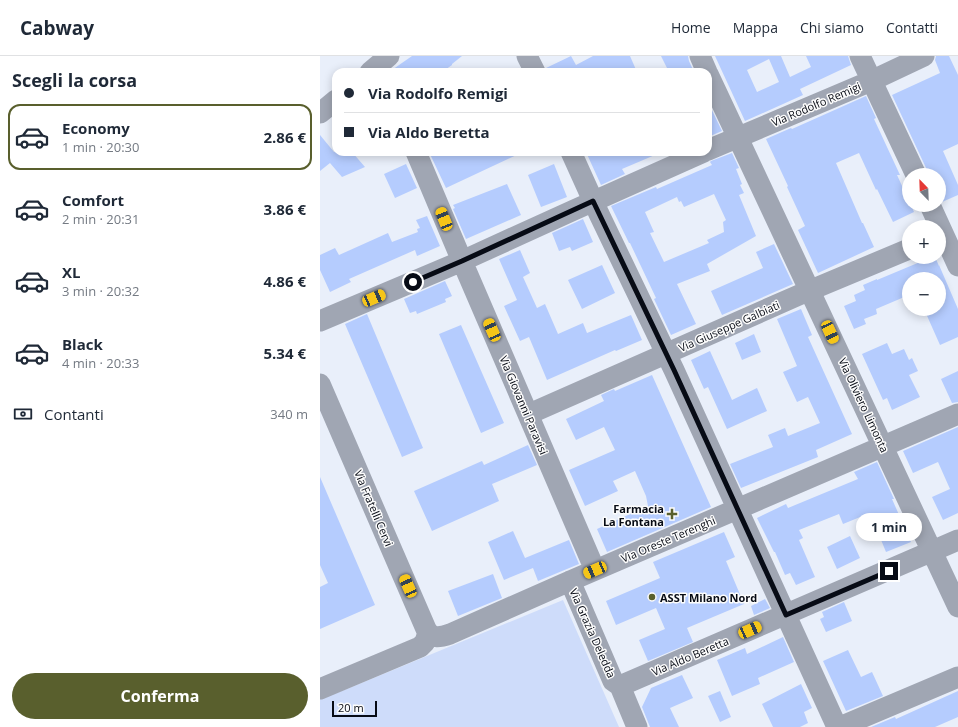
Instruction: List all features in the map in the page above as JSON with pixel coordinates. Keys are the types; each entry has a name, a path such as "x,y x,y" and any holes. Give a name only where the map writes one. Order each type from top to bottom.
{"street":[{"path":"527,56 532,68"},
{"name":"Via Oliviero Limonta","path":"700,56 706,68"},
{"path":"860,56 913,168"},
{"name":"Via Rodolfo Remigi","path":"712,148 871,81 924,56"},
{"name":"Via Oliviero Limonta","path":"712,82 958,607"},
{"path":"320,113 332,103"},
{"name":"Via Giovanni Paravisi","path":"418,156 595,570"},
{"path":"572,156 666,354 837,727"},
{"path":"320,321 462,261 695,156"},
{"path":"934,212 947,234 958,266"},
{"name":"Via Giuseppe Galbiati","path":"529,414 810,290 902,252"},
{"name":"Via Fratelli Cervi","path":"320,384 428,632"},
{"name":"Via Oreste Terenghi","path":"428,632 430,635 436,637 450,634 570,580 737,510 958,414"},
{"name":"Via Aldo Beretta","path":"620,686 958,540"},
{"name":"Via Grazia Deledda","path":"570,580 613,681 620,686 637,727"},
{"path":"320,689 420,647 425,642 428,632"},
{"path":"840,727 958,677"}],"shaded area":[{"path":"563,600 619,727 320,727 320,699"}],"building":[{"path":"412,56 462,56 448,68 395,68"},
{"path":"571,56 576,65 593,56 630,56 635,68 546,68"},
{"path":"661,56 688,56 692,68 667,68"},
{"path":"715,56 781,56 790,77 811,67 806,56 848,56 851,65 800,89 803,95 745,121","holes":["769,59 779,82 757,92 747,70"]},
{"path":"936,56 949,56 958,75 958,144 943,151 958,185 958,195 946,200 946,168 926,168 892,95 940,73 935,60"},
{"path":"866,96 876,118 874,119 900,175 897,175 902,186 902,212 914,212 893,222 859,153 836,163 874,247 818,273 798,230 805,226 766,139 791,128 792,129"},
{"path":"712,110 722,131 712,135"},
{"path":"320,135 332,150 332,156 355,156 365,167 342,177 330,163 320,171"},
{"path":"732,153 739,168 736,169 742,184 740,185 744,193 739,195 756,236 707,264 710,271 677,284 696,324 671,335 654,299 656,298 611,206 656,187 657,189 712,165 710,162","holes":["714,194 726,220 723,222 724,232 707,240 709,243 664,262 650,233 654,232 645,212 677,197 679,202 681,201 684,207"]},
{"path":"431,156 514,156 446,188"},
{"path":"588,156 653,156 622,169 625,174 601,185"},
{"path":"406,164 417,188 395,198 384,174"},
{"path":"554,164 567,197 541,207 528,175"},
{"path":"507,184 521,215 466,239 453,209 455,208 453,205"},
{"path":"427,216 440,246 417,256 415,250 349,279 351,282 330,292 320,270 320,255 335,248 339,255 388,233 392,242 418,232 417,229 420,228 416,220"},
{"path":"583,219 593,242 572,251 570,247 559,251 552,233"},
{"path":"774,244 793,284 722,315 711,291 763,268 756,252"},
{"path":"520,250 530,273 523,277 537,308 545,304 558,334 583,323 587,333 631,315 642,340 616,351 615,350 547,380 529,337 520,341 504,306 517,300 499,259"},
{"path":"915,264 938,264 942,272 902,272 902,298 876,309 877,314 864,319 866,324 854,329 844,306 856,301 854,295 865,290 863,285"},
{"path":"602,265 615,293 582,309 568,280"},
{"path":"445,281 452,296 445,299 446,302 417,314 416,311 410,313 404,299"},
{"path":"946,281 958,309 958,337 940,345 927,316 946,316"},
{"path":"801,309 812,335 808,337 852,434 816,450 818,457 741,488 730,464 773,447 768,435 785,428 788,436 820,423 808,397 797,402 783,372 797,366 777,319"},
{"path":"367,314 423,448 402,457 345,324"},
{"path":"461,325 504,423 481,433 439,334"},
{"path":"754,334 761,352 742,360 735,343"},
{"path":"887,343 892,354 904,349 909,360 912,358 918,371 909,375 920,397 892,410 887,398 883,400 862,354"},
{"path":"710,351 732,400 757,388 767,411 727,429 708,387 704,389 691,360"},
{"path":"958,371 958,402 952,403 941,379"},
{"path":"652,375 711,507 607,552 597,529 648,506 646,496 635,471 613,481 618,491 585,506 569,470 615,450 604,427 576,440 566,419 604,401 601,395 614,389 615,391"},
{"path":"958,427 958,513 943,520 932,497 950,489 938,462 913,473 903,451"},
{"path":"528,445 537,465 492,484 499,501 432,531 414,491 482,461 484,465"},
{"path":"877,462 911,542 886,552 870,513 843,524 839,514 799,530 803,538 799,540 815,577 796,585 790,573 785,575 757,518 786,504 788,508 858,479 854,472"},
{"path":"320,477 375,605 320,629 320,587 328,583 320,565"},
{"path":"513,531 525,558 569,540 579,564 538,581 533,568 504,580 488,542"},
{"name":"ASST Milano Nord","path":"724,532 735,557 726,561 744,604 687,628 693,642 648,661 639,640 665,629 656,608 616,625 606,601 660,578 653,562"},
{"path":"850,536 860,558 837,569 827,547"},
{"path":"493,574 502,598 458,616 448,591"},
{"path":"765,599 770,608 754,615 751,606"},
{"path":"844,602 852,621 826,632 820,619 824,617 822,612"},
{"path":"783,637 794,662 758,678 760,684 732,696 717,660 745,648 747,654"},
{"path":"848,650 861,677 872,672 883,696 846,711 823,661"},
{"path":"682,675 693,698 670,708 679,727 650,727 642,707 651,688"},
{"path":"801,684 812,708 804,712 808,723 800,727 773,727 762,704"},
{"path":"720,691 731,717 720,722 708,696"},
{"path":"958,691 958,717 935,727 871,727 895,717 896,719"}],"place":[{"name":"Farmacia La Fontana","path":"672,514"},
{"name":"ASST Milano Nord","path":"652,597"}],"route":[{"path":"413,282 593,201 674,370 786,615 889,571"}]}
